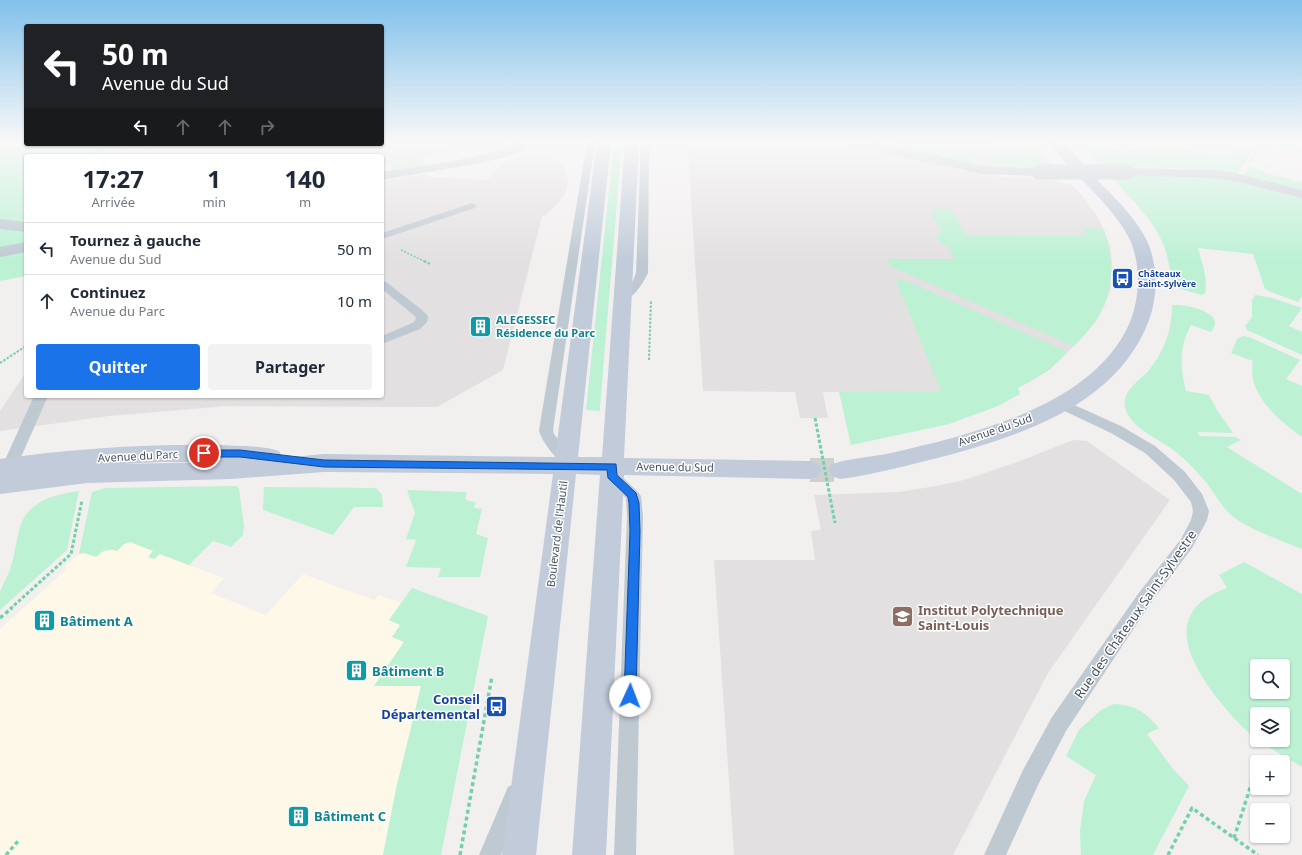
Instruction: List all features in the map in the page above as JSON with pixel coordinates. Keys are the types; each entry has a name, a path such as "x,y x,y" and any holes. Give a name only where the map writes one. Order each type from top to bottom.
{"main road":[{"name":"Boulevard de l'Hautil","path":"518,855 599,182"},
{"path":"589,855 630,182"},
{"name":"Avenue du Sud","path":"840,470 904,459 991,434 1022,423 1061,404 1100,378 1132,341 1143,317 1148,285 1142,250 1130,226 1122,214 1093,182"},
{"name":"Avenue du Parc","path":"2,476 231,470 324,463 565,461"},
{"name":"Avenue du Sud","path":"565,461 612,471 810,470"}],"street":[{"path":"1254,182 1302,194"},
{"path":"0,224 24,227"},
{"path":"0,252 24,247"}],"lane":[{"path":"565,461 547,436 546,430 585,182"},
{"path":"623,297 638,282 642,273 644,182"},
{"path":"384,235 472,206"},
{"path":"384,286 422,316 421,322 416,326 384,339"},
{"path":"2,476 40,398"},
{"name":"Rue des Châteaux Saint-Sylvestre","path":"995,855 1037,762 1054,732 1144,599 1190,537 1199,522 1201,510 1188,485 1160,456 1125,435 1061,404"},
{"path":"612,471 633,496 635,531 625,855"},
{"path":"490,855 530,756"}],"path":[{"path":"398,248 430,264"},
{"path":"0,363 24,347"},
{"path":"815,418 835,523"},
{"path":"0,618 71,554 82,504"},
{"path":"460,855 492,676"},
{"path":"1234,838 1250,788"},
{"path":"1168,855 1192,808 1258,855"},
{"path":"6,855 19,840"}],"shaded area":[{"path":"384,182 568,182 566,192 558,203 547,214 542,216 503,370 437,407 226,406 109,416 0,431 0,411 24,375 24,398 384,398"},
{"path":"690,182 1059,182 1072,185 1079,192 1097,216 1104,230 1110,247 1112,264 1110,290 1105,304 1097,320 1080,340 1049,370 1028,383 997,390 823,392 828,418 800,418 795,392 703,391"},
{"name":"Institut Polytechnique Saint-Louis","path":"1073,440 1087,441 1170,500 1048,673 953,855 734,855 714,560 815,560 811,531 821,530 814,495 899,492 936,486 964,480 1020,461"},
{"path":"130,542 154,551 148,557 159,554 224,578 211,593 266,615 303,574 374,600 379,595 401,603 389,620 400,625 404,641 374,686 421,686 396,789 383,855 0,855 0,629 66,570 66,565 79,554 84,553 96,557 103,551 117,551 124,544"}],"green space":[{"path":"0,182 24,182 24,276 0,281"},
{"path":"610,182 619,182 600,411 586,410"},
{"path":"1116,182 1240,182 1302,197 1302,296 1298,302 1265,289 1253,254 1198,248 1205,276 1205,293 1202,295 1173,286 1167,256 1160,236 1140,208"},
{"path":"1268,182 1302,182 1302,191"},
{"path":"930,210 952,210 966,235 1088,236 1081,227 1093,227 1104,230 1109,247 1111,278 1104,306 1087,333 1074,346 890,266 887,259 955,259 948,246 942,246 936,234 942,233"},
{"path":"901,279 1068,352 1049,370 1018,388 1020,394 998,406 949,424 851,445 839,392 941,391 896,281"},
{"path":"1255,295 1272,298 1302,308 1289,326 1302,332 1302,355 1247,330 1245,326 1252,317 1252,300"},
{"path":"1172,305 1195,308 1210,314 1214,319 1215,325 1211,332 1191,325 1184,341 1182,357 1183,374 1186,391 1209,395 1217,410 1233,433 1197,432 1200,436 1236,437 1241,440 1227,447 1302,494 1302,549 1265,534 1237,520 1227,511 1205,481 1183,458 1175,451 1142,430 1135,424 1125,409 1126,395 1149,370 1163,347 1171,323"},
{"path":"1243,336 1249,337 1300,360 1286,379 1302,386 1302,437 1274,414 1259,395 1254,384 1252,373 1253,361 1231,353 1237,339"},
{"path":"237,486 239,489 244,526 243,535 231,547 213,541 189,565 160,554 154,559 148,557 153,551 130,542 124,544 117,551 105,551 96,557 84,553 79,554 92,492 105,488"},
{"path":"264,487 376,488 382,495 383,507 354,507 333,535 263,510"},
{"path":"407,490 467,492 465,498 468,501 476,502 474,508 482,509 476,534 488,538 480,577 438,577 441,568 406,567 416,540 406,539 415,513"},
{"path":"79,491 67,550 0,610 0,592 9,572 19,530 25,516 38,504 53,496"},
{"path":"1244,562 1302,594 1302,767 1290,760 1290,755 1282,755 1269,747 1290,747 1290,707 1250,707 1250,734 1217,698 1206,683 1190,651 1187,636 1188,622 1194,609 1207,597 1227,588 1219,575"},
{"path":"412,588 488,616 441,855 383,855 396,789 421,686 374,686 404,642 392,637 400,625 389,620"},
{"path":"1114,704 1140,710 1154,722 1159,728 1147,734 1173,769 1189,786 1153,855 1081,855 1080,831 1084,801 1096,775 1066,756 1079,730 1101,710"}],"tunnel":[{"path":"810,470 840,470"}],"place":[{"name":"Châteaux Saint-Sylvère","path":"1122,279"},
{"name":"ALEGESSEC Résidence du Parc","path":"481,326"},
{"name":"Institut Polytechnique Saint-Louis","path":"903,617"},
{"name":"Bâtiment A","path":"44,621"},
{"name":"Bâtiment B","path":"356,671"},
{"name":"Conseil Départemental","path":"496,706"},
{"name":"Bâtiment C","path":"299,816"}],"route":[{"path":"204,453 240,454 324,463 612,466 612,476 633,496 634,503 635,531 630,696"}]}
